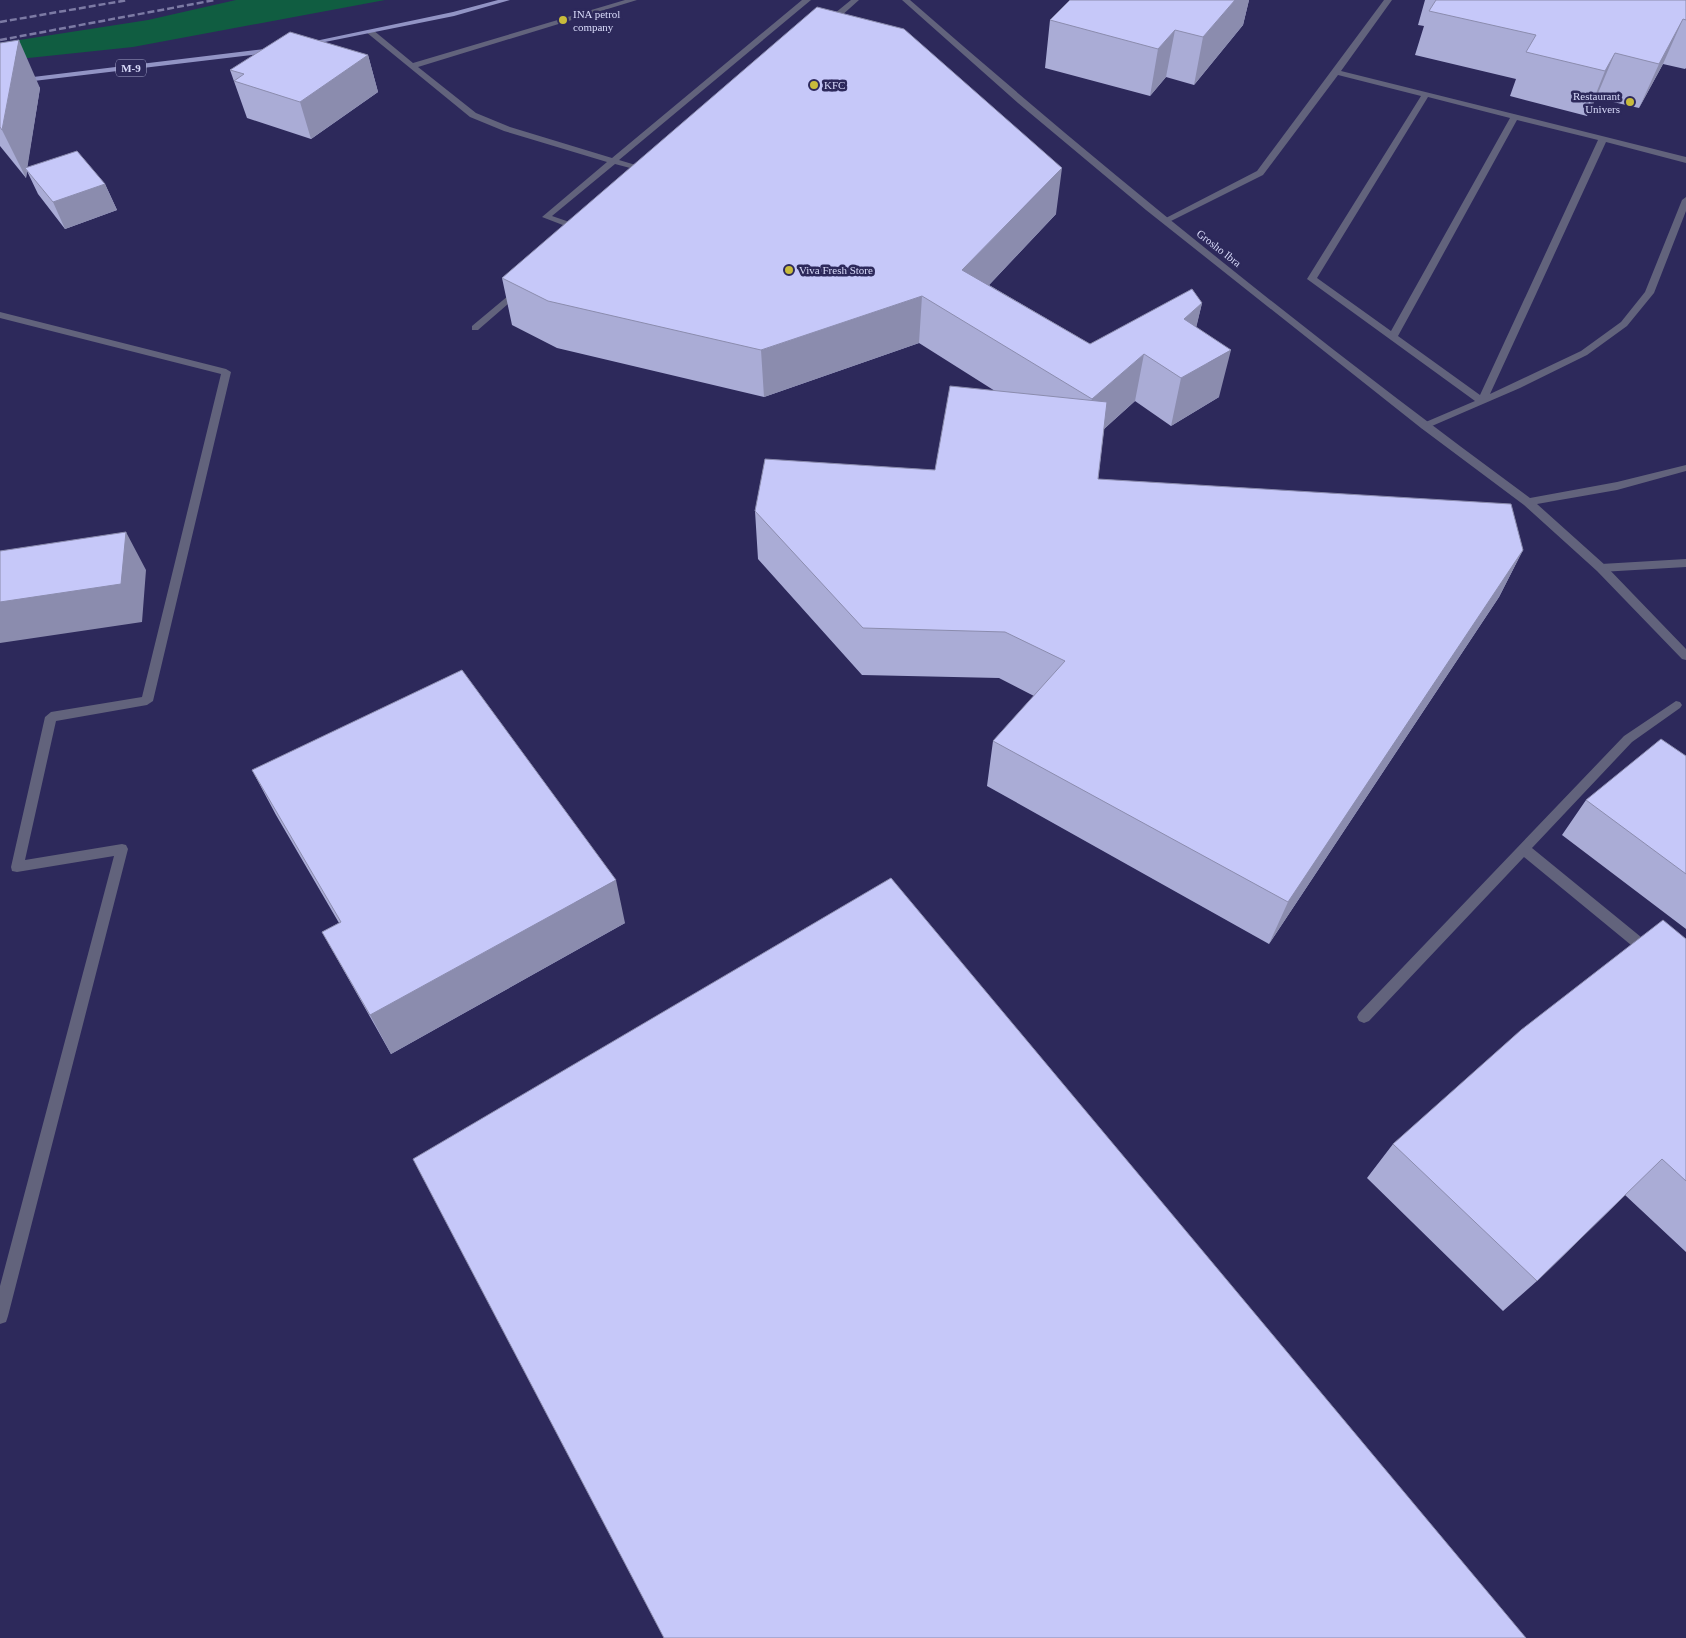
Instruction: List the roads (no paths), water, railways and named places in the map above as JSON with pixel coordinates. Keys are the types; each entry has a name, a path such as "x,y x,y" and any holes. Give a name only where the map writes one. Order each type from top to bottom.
{"main road":[{"path":"292,46 454,14 506,0"},
{"name":"M-9","path":"0,83 184,62 282,48"}],"street":[{"path":"412,66 633,0"},
{"path":"580,238 588,232 546,217 807,0"},
{"path":"818,32 855,0"},
{"name":"Grosho Ibra","path":"906,0 1021,101 1166,220 1425,426 1528,502 1600,568 1686,656"},
{"path":"1166,220 1260,173 1388,0"},
{"path":"370,32 473,115 507,129 655,174 648,180"},
{"path":"1336,72 1686,160"},
{"path":"1425,95 1312,279 1482,401"},
{"path":"1393,337 1515,117"},
{"path":"1482,401 1603,139"},
{"path":"1425,426 1584,353 1624,324 1649,293 1686,200"},
{"path":"474,328 527,283"},
{"path":"0,315 226,372 147,701 51,717 17,868 122,850 0,1316"},
{"path":"1528,502 1617,486 1686,468"},
{"path":"1600,568 1686,563"},
{"path":"1364,1017 1628,739 1676,705"},
{"path":"1524,849 1656,958"}],"railway":[{"path":"0,22 128,0"},
{"path":"0,40 215,0"}],"place":[{"name":"INA petrol company","path":"563,20"},
{"name":"KFC","path":"814,85"},
{"name":"Restaurant Univers","path":"1630,102"},
{"name":"Viva Fresh Store","path":"789,270"}]}
